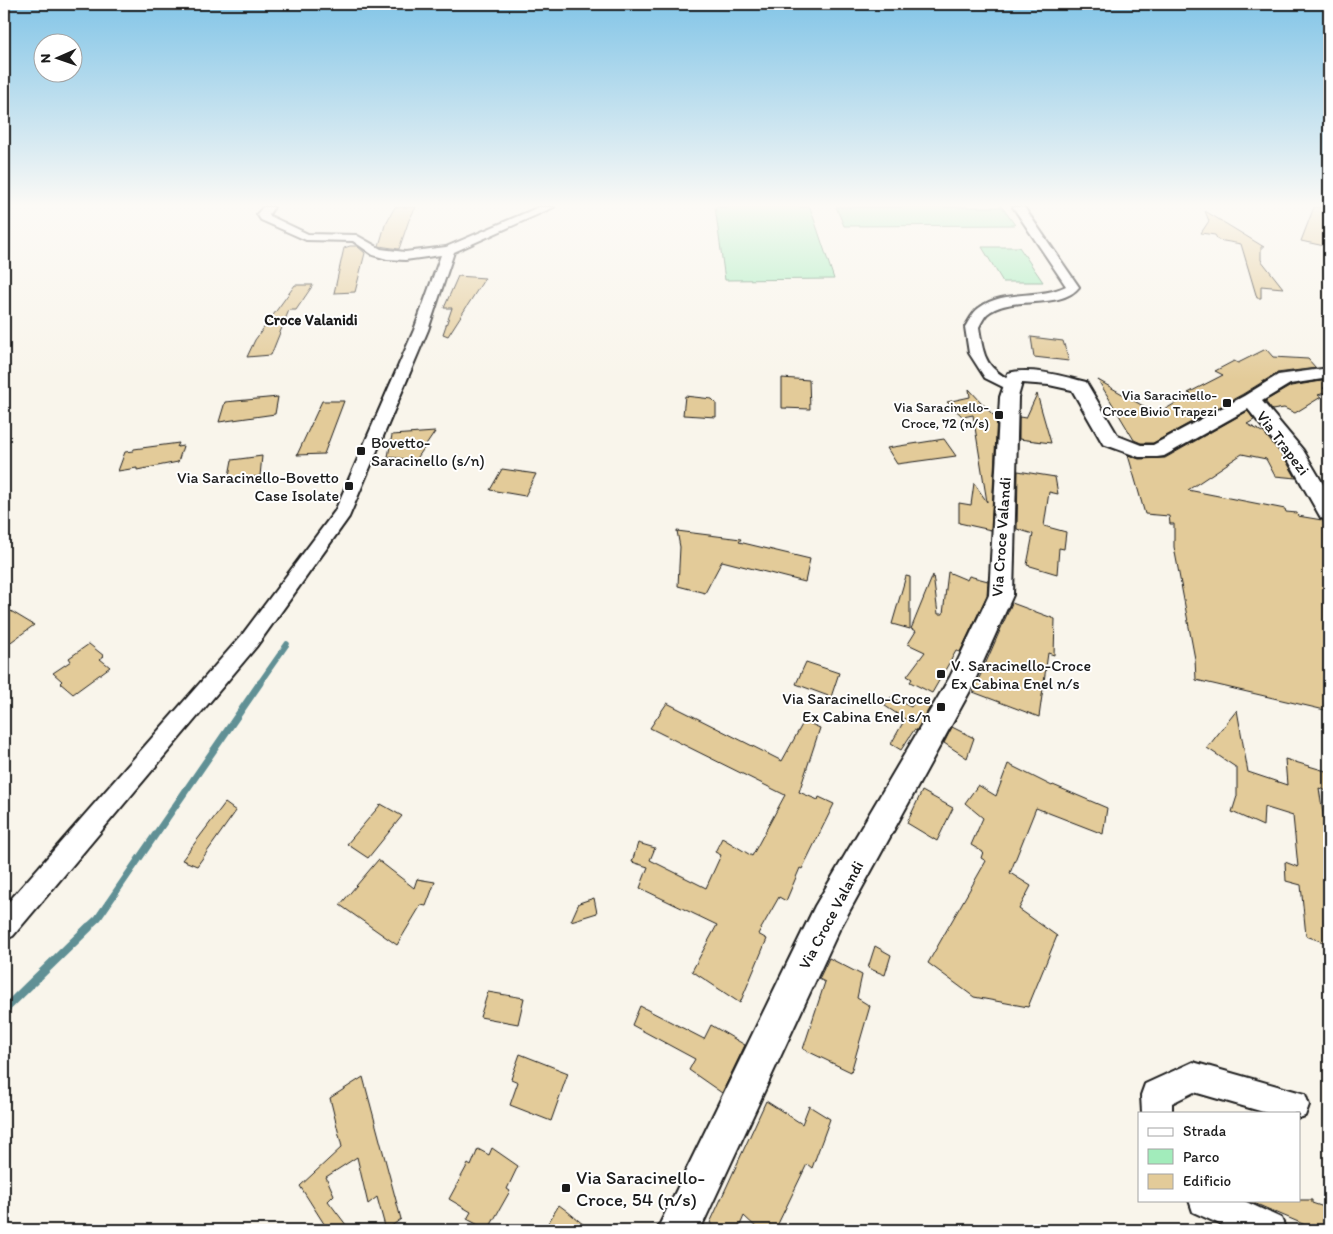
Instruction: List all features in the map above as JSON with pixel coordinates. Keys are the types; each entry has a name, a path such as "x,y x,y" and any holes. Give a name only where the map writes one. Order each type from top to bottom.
{"street":[{"path":"4,927 249,641 343,513 421,330 444,265"},
{"path":"1058,265 1073,287 1068,291 1000,304 983,311 972,327 976,353 990,375 1011,387 1014,377 1049,379 1079,386 1110,440 1139,450 1157,451 1251,400 1285,379 1329,373"},
{"name":"Via Croce Valandi","path":"678,1230 826,918 961,683 1001,595 1009,397 1011,387"},
{"name":"Via Trapezi","path":"1251,400 1296,455 1329,514"},
{"path":"1157,1112 1156,1095 1193,1077 1294,1105"},
{"path":"1209,1202 1269,1230"}],"green space":[{"path":"723,265 829,265 834,279 725,280"},
{"path":"993,265 1031,265 1043,282 1003,282"}],"building":[{"path":"340,265 362,265 355,292 334,293"},
{"path":"1247,265 1265,265 1283,288 1261,286 1261,298 1257,298"},
{"path":"458,276 485,278 448,336 443,334 452,308 444,308"},
{"path":"295,285 313,285 296,310 289,310 271,355 247,357 255,340"},
{"path":"1031,337 1063,341 1069,361 1034,357"},
{"path":"1266,349 1273,357 1308,359 1316,368 1277,373 1243,394 1153,443 1141,443 1134,440 1098,380 1157,414 1191,394 1188,393 1223,375 1215,371 1234,361 1238,363"},
{"path":"782,378 809,380 810,409 782,408"},
{"path":"1328,380 1329,386 1323,388 1328,392 1318,395 1321,397 1295,413 1284,408 1272,410 1265,401 1291,386"},
{"path":"969,389 993,415 997,415 991,530 959,523 959,503 971,505 974,483 987,502 973,415 963,417 947,402 970,397"},
{"path":"1037,394 1051,443 1019,439 1019,417 1026,418"},
{"path":"685,396 712,399 716,403 716,417 683,415"},
{"path":"278,397 275,414 219,422 225,402"},
{"path":"322,401 344,401 324,454 297,455"},
{"path":"1248,411 1254,420 1247,424 1264,433 1285,459 1296,478 1275,476 1266,459 1242,454 1188,490 1285,509 1286,512 1297,513 1298,516 1322,520 1326,526 1329,526 1329,711 1196,680 1195,659 1174,547 1174,524 1170,524 1169,516 1145,514 1128,455 1139,459 1165,458"},
{"path":"435,432 416,460 388,457 392,435"},
{"path":"944,439 956,456 897,464 887,448"},
{"path":"179,443 177,447 183,446 178,462 137,470 137,468 118,471 125,452"},
{"path":"262,456 260,476 228,481 232,460"},
{"path":"502,469 536,474 525,496 490,490"},
{"path":"1018,471 1055,477 1058,494 1049,492 1044,526 1066,532 1064,549 1059,548 1057,574 1027,565 1033,534 1017,529"},
{"path":"677,531 741,539 739,542 810,559 805,582 722,561 705,593 678,586 680,547"},
{"path":"948,572 967,580 969,576 988,581 987,595 960,652 956,651 932,693 910,682 912,679 907,676 925,652 908,644 916,631 911,629 933,575 938,614 943,614"},
{"path":"906,576 910,577 910,629 892,624"},
{"path":"1012,603 1055,619 1054,655 1048,653 1039,717 973,692"},
{"path":"4,607 34,625 4,647"},
{"path":"89,644 104,656 100,659 110,667 73,694 60,683 62,681 53,673 71,661 69,658"},
{"path":"806,662 839,673 831,697 796,684"},
{"path":"891,697 911,707 915,701 930,707 916,731 914,730 901,750 891,744 905,719 885,706"},
{"path":"667,703 782,761 804,721 820,728 799,792 818,800 819,797 834,804 802,869 800,868 786,901 779,897 758,934 767,939 740,1003 692,971 717,925 640,888 648,867 632,862 638,843 655,848 650,860 706,888 721,855 715,852 722,838 752,856 785,795 650,728"},
{"path":"1237,710 1248,772 1287,785 1285,759 1329,772 1329,792 1319,788 1327,840 1329,840 1329,944 1306,936 1301,885 1286,881 1285,862 1298,867 1293,816 1264,807 1263,826 1232,812 1237,796 1237,768 1207,748"},
{"path":"952,727 974,738 967,758 944,743"},
{"path":"1008,764 1052,786 1107,808 1103,834 1036,808 1010,873 1031,886 1019,909 1057,936 1028,1007 974,997 928,963 986,861 981,858 983,852 971,845 983,818 965,803 978,785 996,796"},
{"path":"922,791 953,808 937,841 907,823"},
{"path":"225,803 236,811 197,866 182,860"},
{"path":"381,804 402,816 368,858 347,844"},
{"path":"378,860 414,888 417,879 435,882 426,906 421,905 397,945 340,905"},
{"path":"594,898 597,913 571,921 579,903"},
{"path":"875,946 891,955 885,975 868,968"},
{"path":"829,958 862,975 857,998 870,1006 851,1072 803,1049 825,982 819,979"},
{"path":"488,992 524,998 518,1024 480,1017"},
{"path":"640,1006 704,1039 711,1025 745,1045 722,1093 689,1070 695,1059 632,1025"},
{"path":"520,1054 568,1073 551,1121 510,1105 518,1082 511,1079"},
{"path":"363,1077 401,1219 386,1230 377,1197 368,1204 357,1157 326,1177 334,1195 328,1201 350,1230 328,1230 300,1186 342,1147 330,1098"},
{"path":"766,1101 802,1124 809,1106 830,1119 812,1168 807,1164 775,1230 759,1230 744,1216 738,1230 720,1230 710,1223"},
{"path":"492,1148 518,1166 507,1189 510,1191 488,1230 467,1219 471,1212 449,1199 468,1164 471,1166 478,1149 489,1155"},
{"path":"1300,1200 1312,1200 1312,1203 1327,1208 1329,1230 1317,1230 1252,1202 1300,1202"},
{"path":"559,1205 567,1211 590,1230 544,1230"}],"waterway":[{"path":"259,684 287,644"},
{"path":"87,928 98,918 260,683"},
{"path":"4,1010 89,927"}],"place":[{"name":"Via Saracinello- Croce Bivio Trapezi","path":"1227,403"},
{"name":"Via Saracinello- Croce, 72 (n/s)","path":"999,415"},
{"name":"Bovetto- Saracinello (s/n)","path":"361,451"},
{"name":"Via Saracinello-Bovetto Case Isolate","path":"349,486"},
{"name":"V. Saracinello-Croce Ex Cabina Enel n/s","path":"941,674"},
{"name":"Via Saracinello-Croce Ex Cabina Enel s/n","path":"941,707"},
{"name":"Via Saracinello- Croce, 54 (n/s)","path":"566,1188"}],"district":[{"name":"Croce Valanidi","path":"311,320"}]}
